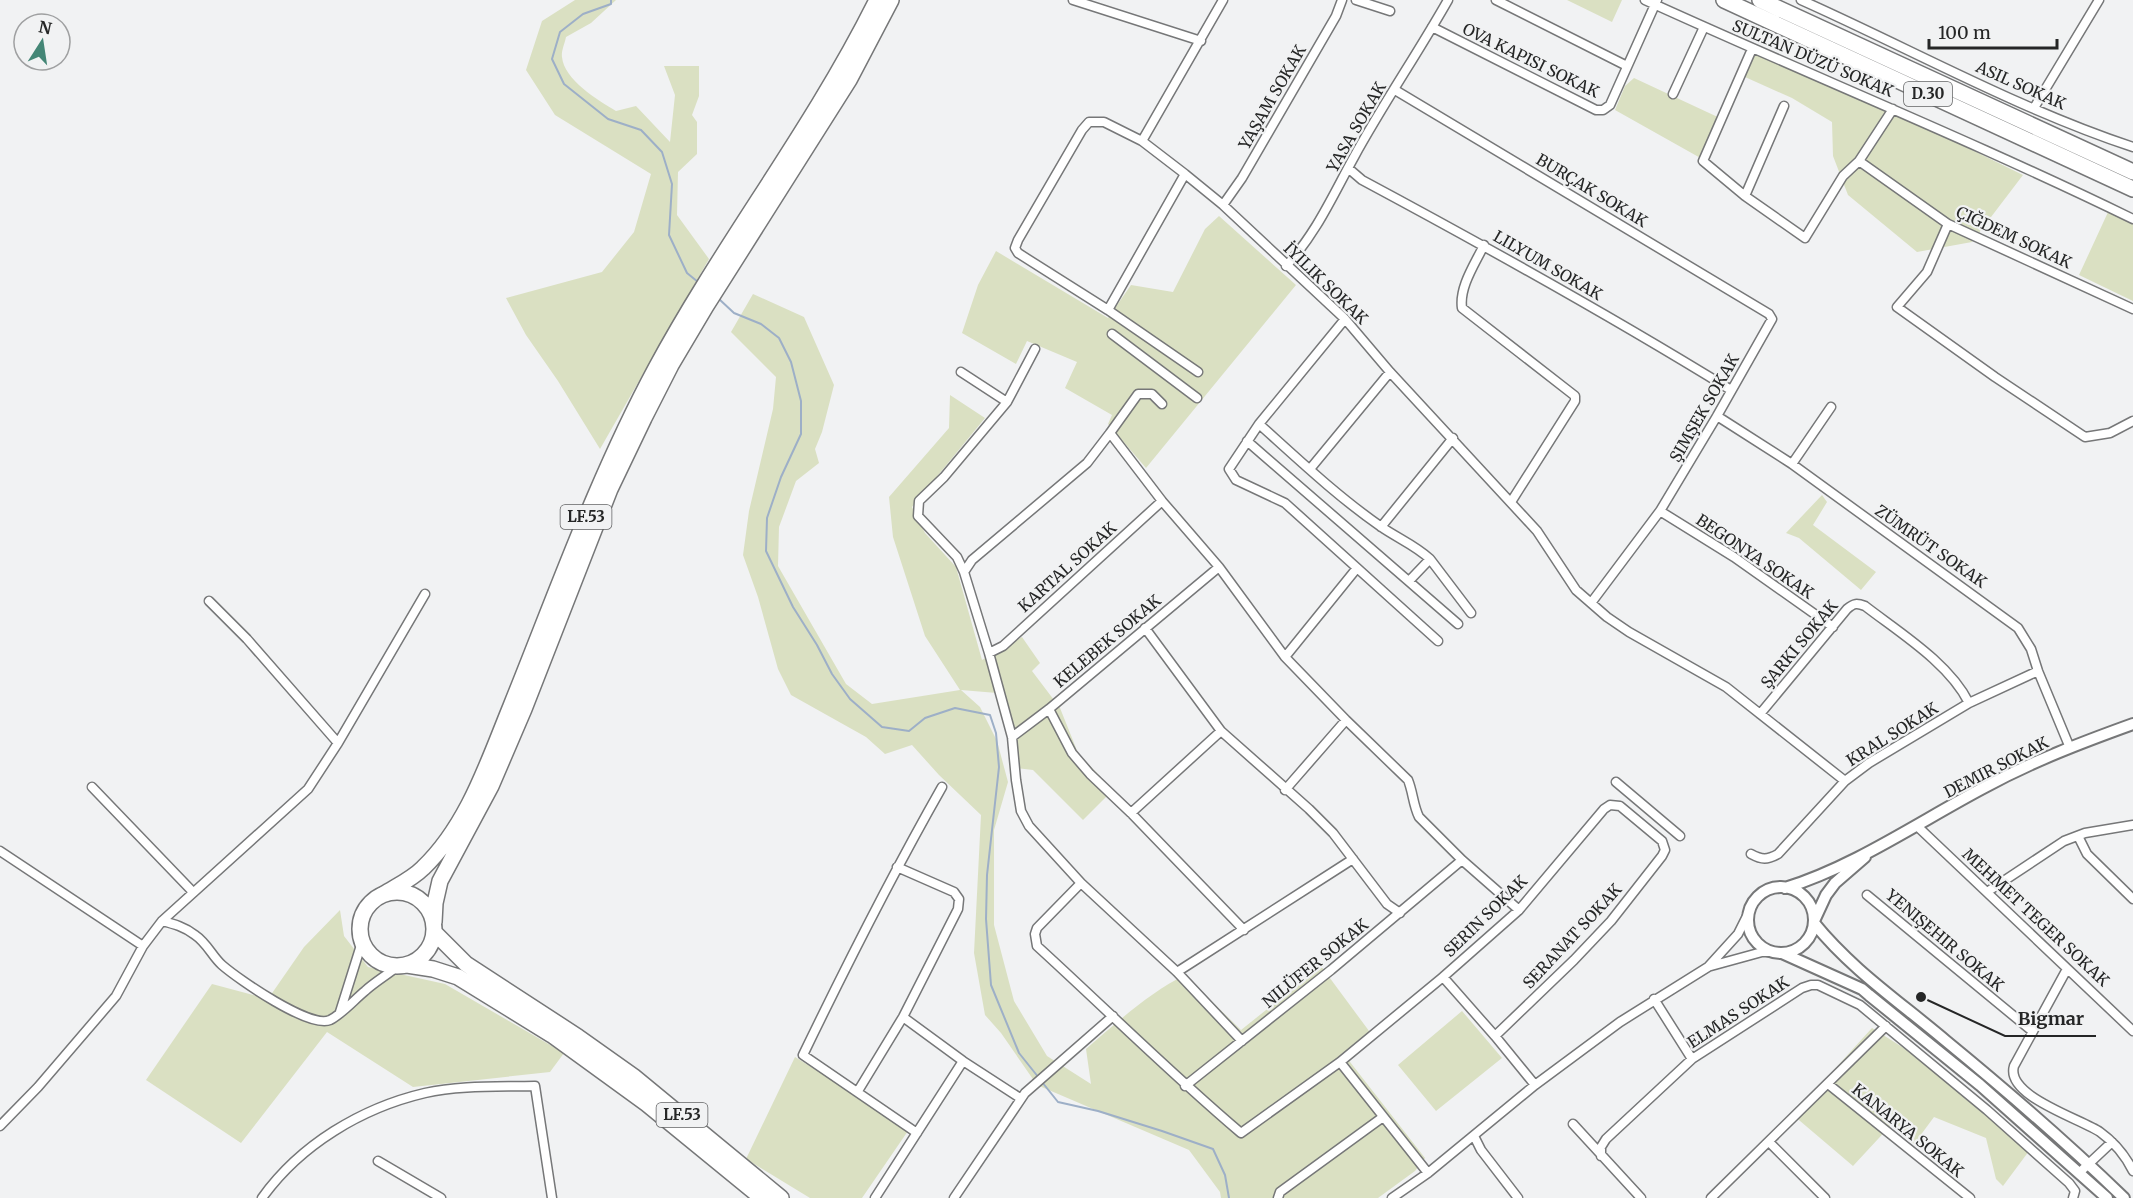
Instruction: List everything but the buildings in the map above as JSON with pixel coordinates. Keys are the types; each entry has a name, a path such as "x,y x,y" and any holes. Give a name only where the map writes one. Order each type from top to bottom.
{"highway":[{"name":"LF.53","path":"717,277 831,84 877,0"},
{"name":"LF.53","path":"762,1198 640,1098 552,1035 458,977 433,969 386,965 376,960 367,952 362,942 361,919 366,908 374,900 422,870 463,818 493,750 609,462 656,367 849,80 891,0"},
{"name":"D.30","path":"1724,0 2133,189"},
{"name":"D.30","path":"1760,0 2133,172"},
{"name":"LF.53","path":"402,966 415,962 428,950 434,927 435,903 440,881 491,786 528,700 610,489 700,303"},
{"name":"LF.53","path":"384,894 406,893 416,897 424,904 434,927 466,964 578,1036 633,1076 781,1198"}],"street":[{"path":"1073,0 1201,41"},
{"path":"1142,141 1223,0"},
{"name":"YAŞAM SOKAK","path":"1223,205 1253,160 1336,16 1342,0"},
{"path":"1356,0 1390,11"},
{"name":"YASA SOKAK","path":"1286,266 1299,252 1323,215 1348,168 1448,0"},
{"path":"1496,0 1627,66"},
{"name":"SULTAN DÜZÜ SOKAK","path":"1645,0 1656,2 1752,49 1893,109 2133,219"},
{"name":"ASIL SOKAK","path":"1801,0 1811,2 2034,108 2111,141 2133,147"},
{"path":"2034,108 2099,0"},
{"path":"1432,27 1596,110 1603,110 1610,105 1656,2"},
{"path":"1673,94 1704,27"},
{"path":"1752,49 1703,161 1745,196 1805,238 1843,176 1859,161 1893,109"},
{"name":"BURÇAK SOKAK","path":"1395,90 1769,314 1772,319"},
{"path":"1745,196 1784,106"},
{"name":"İYILIK SOKAK","path":"1108,310 1018,253 1015,248 1017,240 1082,130 1089,122 1104,122 1142,141 1185,174 1223,205 1345,319 1390,372 1537,531 1576,590 1629,632 1726,687 1845,781"},
{"path":"1859,161 1948,224 2133,309"},
{"name":"LILYUM SOKAK","path":"1348,168 1362,180 1484,245 1731,390"},
{"path":"1185,174 1108,310 1198,372"},
{"path":"1948,224 1927,272 1897,307 1995,377 2085,437 2110,433 2133,421"},
{"path":"1484,245 1465,286 1461,298 1462,308 1575,396 1575,401 1511,502"},
{"path":"1345,319 1259,424 1229,469 1236,480 1285,503 1438,641"},
{"name":"ŞIMŞEK SOKAK","path":"1591,603 1660,511 1718,416 1772,319"},
{"path":"1112,334 1197,398"},
{"path":"1035,349 1007,402 944,477 919,501 918,516 957,557 964,572 1012,737 1021,811 1029,826 1081,883 1177,972 1242,1041"},
{"path":"961,372 1007,402"},
{"path":"1310,469 1390,372"},
{"path":"964,572 972,560 1087,463 1138,394 1152,394 1162,404"},
{"path":"1792,465 1831,406"},
{"name":"ZÜMRÜT SOKAK","path":"1718,416 1792,465 1898,543 2009,620 2025,638 2070,748"},
{"path":"1259,424 1381,527 1418,548 1471,613"},
{"path":"1110,433 1162,501 1219,567 1285,657 1408,780 1419,817 1462,861 1519,910"},
{"path":"1381,527 1453,438"},
{"path":"1247,441 1458,624"},
{"name":"KARTAL SOKAK","path":"989,653 1003,646 1162,501"},
{"name":"BEGONYA SOKAK","path":"1660,511 1734,557 1833,627"},
{"path":"1409,580 1430,560"},
{"name":"KELEBEK SOKAK","path":"1012,737 1050,709 1219,567"},
{"path":"1285,657 1357,568"},
{"path":"0,1126 38,1087 116,996 143,946 162,921 192,891 308,789 338,743 425,594"},
{"path":"209,601 247,639 338,743"},
{"path":"1760,714 1847,609 1854,604 1865,606 1938,663 1961,687 1969,703"},
{"path":"1145,627 1221,731 1333,833 1387,904 1400,913"},
{"name":"KRAL SOKAK","path":"1751,854 1760,859 1769,859 1778,854 1845,781 1869,763 1969,703 2038,671"},
{"path":"1050,709 1072,753 1090,774 1244,930"},
{"path":"1285,790 1346,720"},
{"name":"DEMIR SOKAK","path":"1785,888 1807,881 1877,847 2005,777 2070,748 2133,724"},
{"path":"1131,813 1221,731"},
{"path":"1616,782 1680,837"},
{"path":"92,787 192,891"},
{"path":"917,1133 803,1055 897,867 942,788"},
{"name":"SERIN SOKAK","path":"1185,1086 1241,1133 1340,1062 1443,977 1519,910 1604,809 1610,805 1620,806 1662,842 1665,850"},
{"path":"1987,892 2056,845 2078,836 2133,825"},
{"name":"MEHMET TEGER SOKAK","path":"1917,826 2133,1030"},
{"path":"2078,836 2087,854 2133,899"},
{"name":"DEMIR SOKAK","path":"1814,922 1826,895 1835,883 1877,847"},
{"name":"SERANAT SOKAK","path":"1496,1036 1611,921 1665,850"},
{"path":"0,851 143,946"},
{"path":"1177,972 1353,859"},
{"name":"NILÜFER SOKAK","path":"1185,1086 1462,861"},
{"path":"858,1091 903,1017 958,909 959,899 954,892 897,867"},
{"path":"1081,883 1037,928 1035,934 1037,946 1185,1086"},
{"path":"1708,967 1738,934 1752,904 1758,897 1775,888 1785,888 1802,896 1809,903 1814,922 1834,948 1869,980 2008,1092 2124,1198"},
{"path":"1867,895 2032,1031"},
{"path":"1748,914 1750,933 1755,942 1862,990 1926,1041 2080,1172 2107,1198"},
{"path":"162,921 179,925 195,935 209,946 220,964 260,993 309,1019 321,1022 330,1020 367,989 402,966"},
{"path":"1392,1198 1428,1173 1535,1085 1654,999 1708,967 1762,952 1791,952 1807,941 1814,922"},
{"path":"340,1012 362,942"},
{"path":"2067,969 2013,1066 2012,1074 2016,1082 2038,1101 2087,1124 2112,1142 2133,1171"},
{"path":"1443,977 1496,1036 1535,1085"},
{"name":"ELMAS SOKAK","path":"1600,1156 1601,1147 1606,1139 1692,1059 1811,985 1860,1005 1886,1026 1987,1110 2069,1183 2074,1191 2073,1198"},
{"path":"1654,999 1692,1059"},
{"path":"954,1198 1022,1095 1113,1016"},
{"path":"903,1017 963,1061 1022,1095"},
{"path":"1715,1197 1886,1026"},
{"path":"1917,1052 1926,1041"},
{"path":"875,1198 963,1061"},
{"path":"1340,1062 1428,1173"},
{"name":"KANARYA SOKAK","path":"1828,1084 1970,1198"},
{"path":"262,1198 296,1159 327,1135 382,1106 427,1092 478,1087 535,1086 552,1198"},
{"path":"1278,1198 1280,1192 1383,1117"},
{"path":"1572,1124 1641,1198"},
{"path":"1473,1136 1518,1198"},
{"path":"1769,1142 1825,1198"},
{"path":"2080,1172 2112,1142"},
{"path":"378,1161 441,1198"}],"green space":[{"path":"575,0 616,0 591,23 566,37 562,57 569,74 583,88 616,111 636,106 670,142 675,95 664,66 699,66 699,96 692,115 697,122 697,154 678,172 677,215 709,259 600,449 526,335 506,298 602,272 634,232 651,174 555,115 526,70 542,21"},
{"path":"1567,0 1622,0 1612,22"},
{"path":"1758,45 2023,175 1972,242 1917,252 1848,195 1833,156 1832,122 1792,98 1745,77"},
{"path":"1634,78 1722,119 1704,160 1615,110 1625,86"},
{"path":"2109,210 2133,220 2133,301 2079,275"},
{"path":"1219,216 1296,285 1146,468 1108,424 1112,415 1065,388 1077,362 1027,341 1016,364 962,333 978,285 996,251 1108,318 1131,285 1173,292 1205,229"},
{"path":"753,294 804,317 834,385 822,432 815,449 819,463 796,481 779,527 778,566 846,684 872,704 960,690 925,636 893,537 889,497 949,428 950,395 985,418 912,507 925,533 956,567 982,660 1022,637 1040,663 1032,671 1060,708 1078,753 1113,790 1083,820 1033,770 1016,768 997,693 961,690 980,707 997,741 1008,782 994,830 994,925 1014,1001 1047,1056 1091,1084 1086,1049 1146,999 1185,975 1241,1030 1321,966 1372,1035 1343,1053 1425,1158 1415,1171 1378,1198 1221,1198 1220,1192 1189,1150 1037,1085 1001,1033 985,1015 974,953 981,815 939,775 912,745 885,754 866,737 791,695 778,669 758,597 743,555 749,511 773,409 776,377 731,332"},
{"path":"1822,495 1827,502 1813,525 1876,572 1861,590 1799,538 1786,533"},
{"path":"340,910 344,936 368,967 445,984 564,1053 550,1072 413,1087 327,1032 241,1143 146,1080 212,984 268,999 304,947"},
{"path":"1462,1011 1502,1058 1436,1111 1398,1065"},
{"path":"1872,1028 1918,1057 2029,1151 2003,1186 1996,1179 1986,1138 1934,1117 1914,1144 1891,1125 1853,1166 1793,1115"},
{"path":"795,1057 910,1128 862,1198 810,1198 746,1159"}],"waterway":[{"path":"611,0 611,4 583,14 560,32 552,59 564,84 608,119 641,130 662,152 672,184 669,235 687,273 698,282"},
{"path":"719,299 734,313 761,324 779,338 791,362 801,401 801,434 781,477 767,518 766,551 793,607 832,674 850,699 882,727 909,731 925,718 955,708 990,715 996,733 999,767 987,875 986,919 991,985 1019,1053 1039,1078"},
{"path":"1042,1082 1058,1102 1098,1111 1213,1149 1225,1175 1229,1198"}],"place":[{"name":"Bigmar","path":"1921,997"}]}
